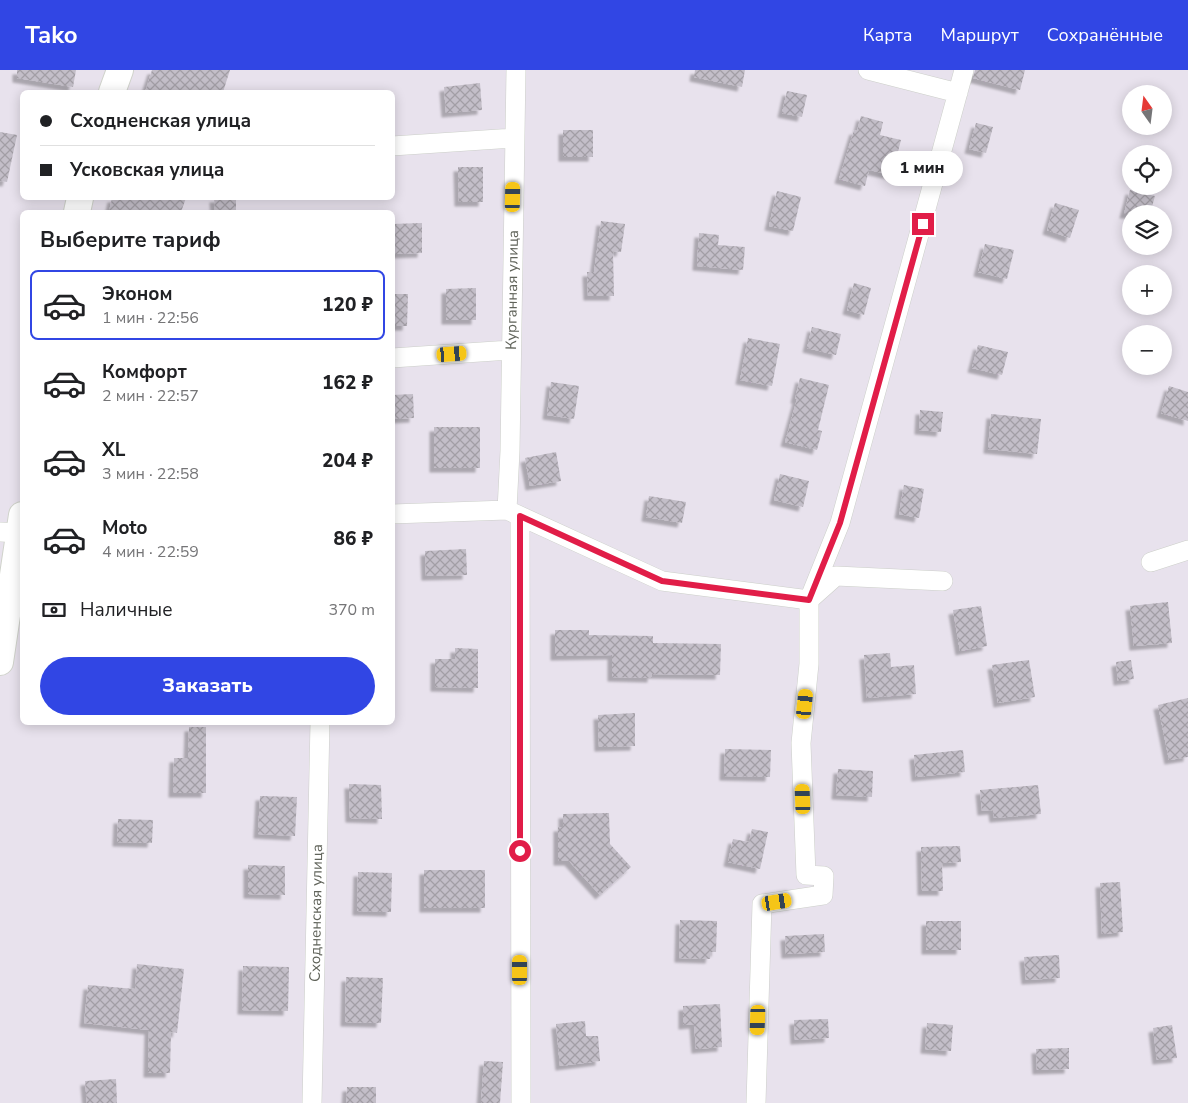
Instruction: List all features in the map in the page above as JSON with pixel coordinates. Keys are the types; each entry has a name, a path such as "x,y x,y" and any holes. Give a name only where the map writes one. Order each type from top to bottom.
{"main road":[{"path":"113,90 120,70"},
{"path":"0,662 16,528"}],"street":[{"name":"Курганная улица","path":"513,513 511,350 516,70"},
{"path":"868,70 958,93"},
{"path":"756,1103 762,904 823,894 824,876 806,875 801,743 809,664 809,600 840,523 964,70"},
{"path":"395,146 514,138"},
{"path":"395,358 511,350"},
{"path":"513,513 521,1103"},
{"path":"395,514 513,513 662,581 809,600 836,576 943,581"},
{"path":"1151,562 1188,550"},
{"name":"Сходненская улица","path":"312,1103 320,725"}],"building":[{"path":"17,70 76,70 73,87 17,78"},
{"path":"152,70 230,70 224,90 146,90"},
{"path":"695,70 745,70 742,87 694,77"},
{"path":"975,70 1025,70 1020,90 973,78"},
{"path":"480,83 482,110 446,113 444,87"},
{"path":"787,91 807,95 802,117 782,113"},
{"path":"861,116 883,122 880,135 901,140 892,175 869,170 865,186 839,179 854,130 857,131"},
{"path":"976,123 993,127 986,153 969,149"},
{"path":"563,130 593,130 593,157 563,157"},
{"path":"0,132 17,135 7,182 0,181"},
{"path":"458,167 483,167 483,202 459,202"},
{"path":"777,191 801,197 793,231 769,226"},
{"path":"1129,195 1155,196 1152,205 1126,205"},
{"path":"112,200 185,200 182,210 109,210"},
{"path":"214,200 236,200 236,210 215,210"},
{"path":"1055,203 1079,210 1070,238 1047,230"},
{"path":"601,221 625,224 621,252 613,251 614,296 588,296 587,272 594,272"},
{"path":"422,223 422,253 395,254 395,224"},
{"path":"699,233 719,235 718,245 745,247 743,270 697,266"},
{"path":"985,244 1014,250 1007,279 978,272"},
{"path":"854,283 871,288 864,315 847,310"},
{"path":"476,288 476,320 446,320 446,289"},
{"path":"395,294 408,294 407,326 395,326"},
{"path":"812,327 841,334 836,355 807,348"},
{"path":"748,338 780,344 772,386 740,380"},
{"path":"978,345 1008,352 1002,375 972,368"},
{"path":"800,378 829,385 818,430 822,431 817,450 785,442 797,399 795,399"},
{"path":"551,382 579,386 574,419 547,415"},
{"path":"1169,386 1188,392 1188,421 1161,413"},
{"path":"413,394 414,418 395,419 395,395"},
{"path":"920,410 943,412 941,432 919,430"},
{"path":"991,414 1041,419 1037,454 988,449"},
{"path":"434,427 480,427 480,468 434,468"},
{"path":"556,452 561,481 530,486 525,458"},
{"path":"780,474 809,481 803,507 774,500"},
{"path":"904,485 924,489 919,518 899,514"},
{"path":"649,496 686,502 682,523 646,517"},
{"path":"466,549 467,575 426,576 425,551"},
{"path":"1168,602 1172,643 1134,646 1130,606"},
{"path":"981,606 987,646 960,651 953,610"},
{"path":"555,630 589,630 589,635 653,636 653,643 721,644 720,675 652,674 652,678 612,677 612,655 555,656"},
{"path":"455,648 478,649 478,688 435,687 435,659 455,659"},
{"path":"890,653 891,667 914,665 916,694 867,698 864,655"},
{"path":"1029,660 1035,697 998,703 992,665"},
{"path":"1131,660 1134,679 1118,681 1116,662"},
{"path":"1188,698 1188,757 1169,760 1158,705"},
{"path":"635,713 635,746 599,747 598,715"},
{"path":"189,727 206,727 206,793 173,793 174,758 188,758"},
{"path":"725,749 771,750 770,777 724,776"},
{"path":"963,750 965,772 916,777 914,755"},
{"path":"838,769 873,771 872,797 836,795"},
{"path":"349,784 381,785 382,819 350,818"},
{"path":"1038,785 1041,814 994,818 993,810 982,811 980,790"},
{"path":"260,796 297,797 295,836 258,834"},
{"path":"609,813 610,844 631,867 600,895 569,861 558,861 558,827 563,827 563,814"},
{"path":"118,819 153,820 152,843 117,842"},
{"path":"752,829 768,832 760,869 728,862 733,839 749,842"},
{"path":"960,846 961,862 942,863 943,891 922,891 921,847"},
{"path":"248,865 285,866 285,895 248,894"},
{"path":"424,870 485,870 485,908 424,908"},
{"path":"358,872 392,873 391,912 357,911"},
{"path":"1120,882 1123,932 1102,934 1100,883"},
{"path":"680,920 717,921 716,952 711,952 710,959 679,958"},
{"path":"926,921 961,921 961,950 926,950"},
{"path":"824,934 825,952 786,954 785,936"},
{"path":"1059,955 1060,978 1026,980 1024,957"},
{"path":"137,964 184,969 177,1033 171,1032 170,1073 148,1073 149,1030 84,1023 88,985 135,989"},
{"path":"243,966 289,967 288,1011 242,1010"},
{"path":"346,977 383,978 381,1023 345,1022"},
{"path":"720,1004 722,1047 696,1049 694,1024 683,1025 683,1006"},
{"path":"828,1019 829,1038 795,1040 794,1020"},
{"path":"585,1021 586,1036 598,1036 600,1061 560,1066 556,1024"},
{"path":"927,1023 953,1025 951,1051 925,1049"},
{"path":"1172,1025 1177,1058 1157,1060 1153,1028"},
{"path":"1069,1048 1069,1069 1037,1070 1036,1049"},
{"path":"484,1061 503,1062 500,1103 481,1103"},
{"path":"116,1079 117,1103 87,1103 85,1081"},
{"path":"347,1087 376,1087 376,1103 346,1103"}],"route":[{"path":"520,851 520,516 662,581 809,600 840,523 923,224"}]}
